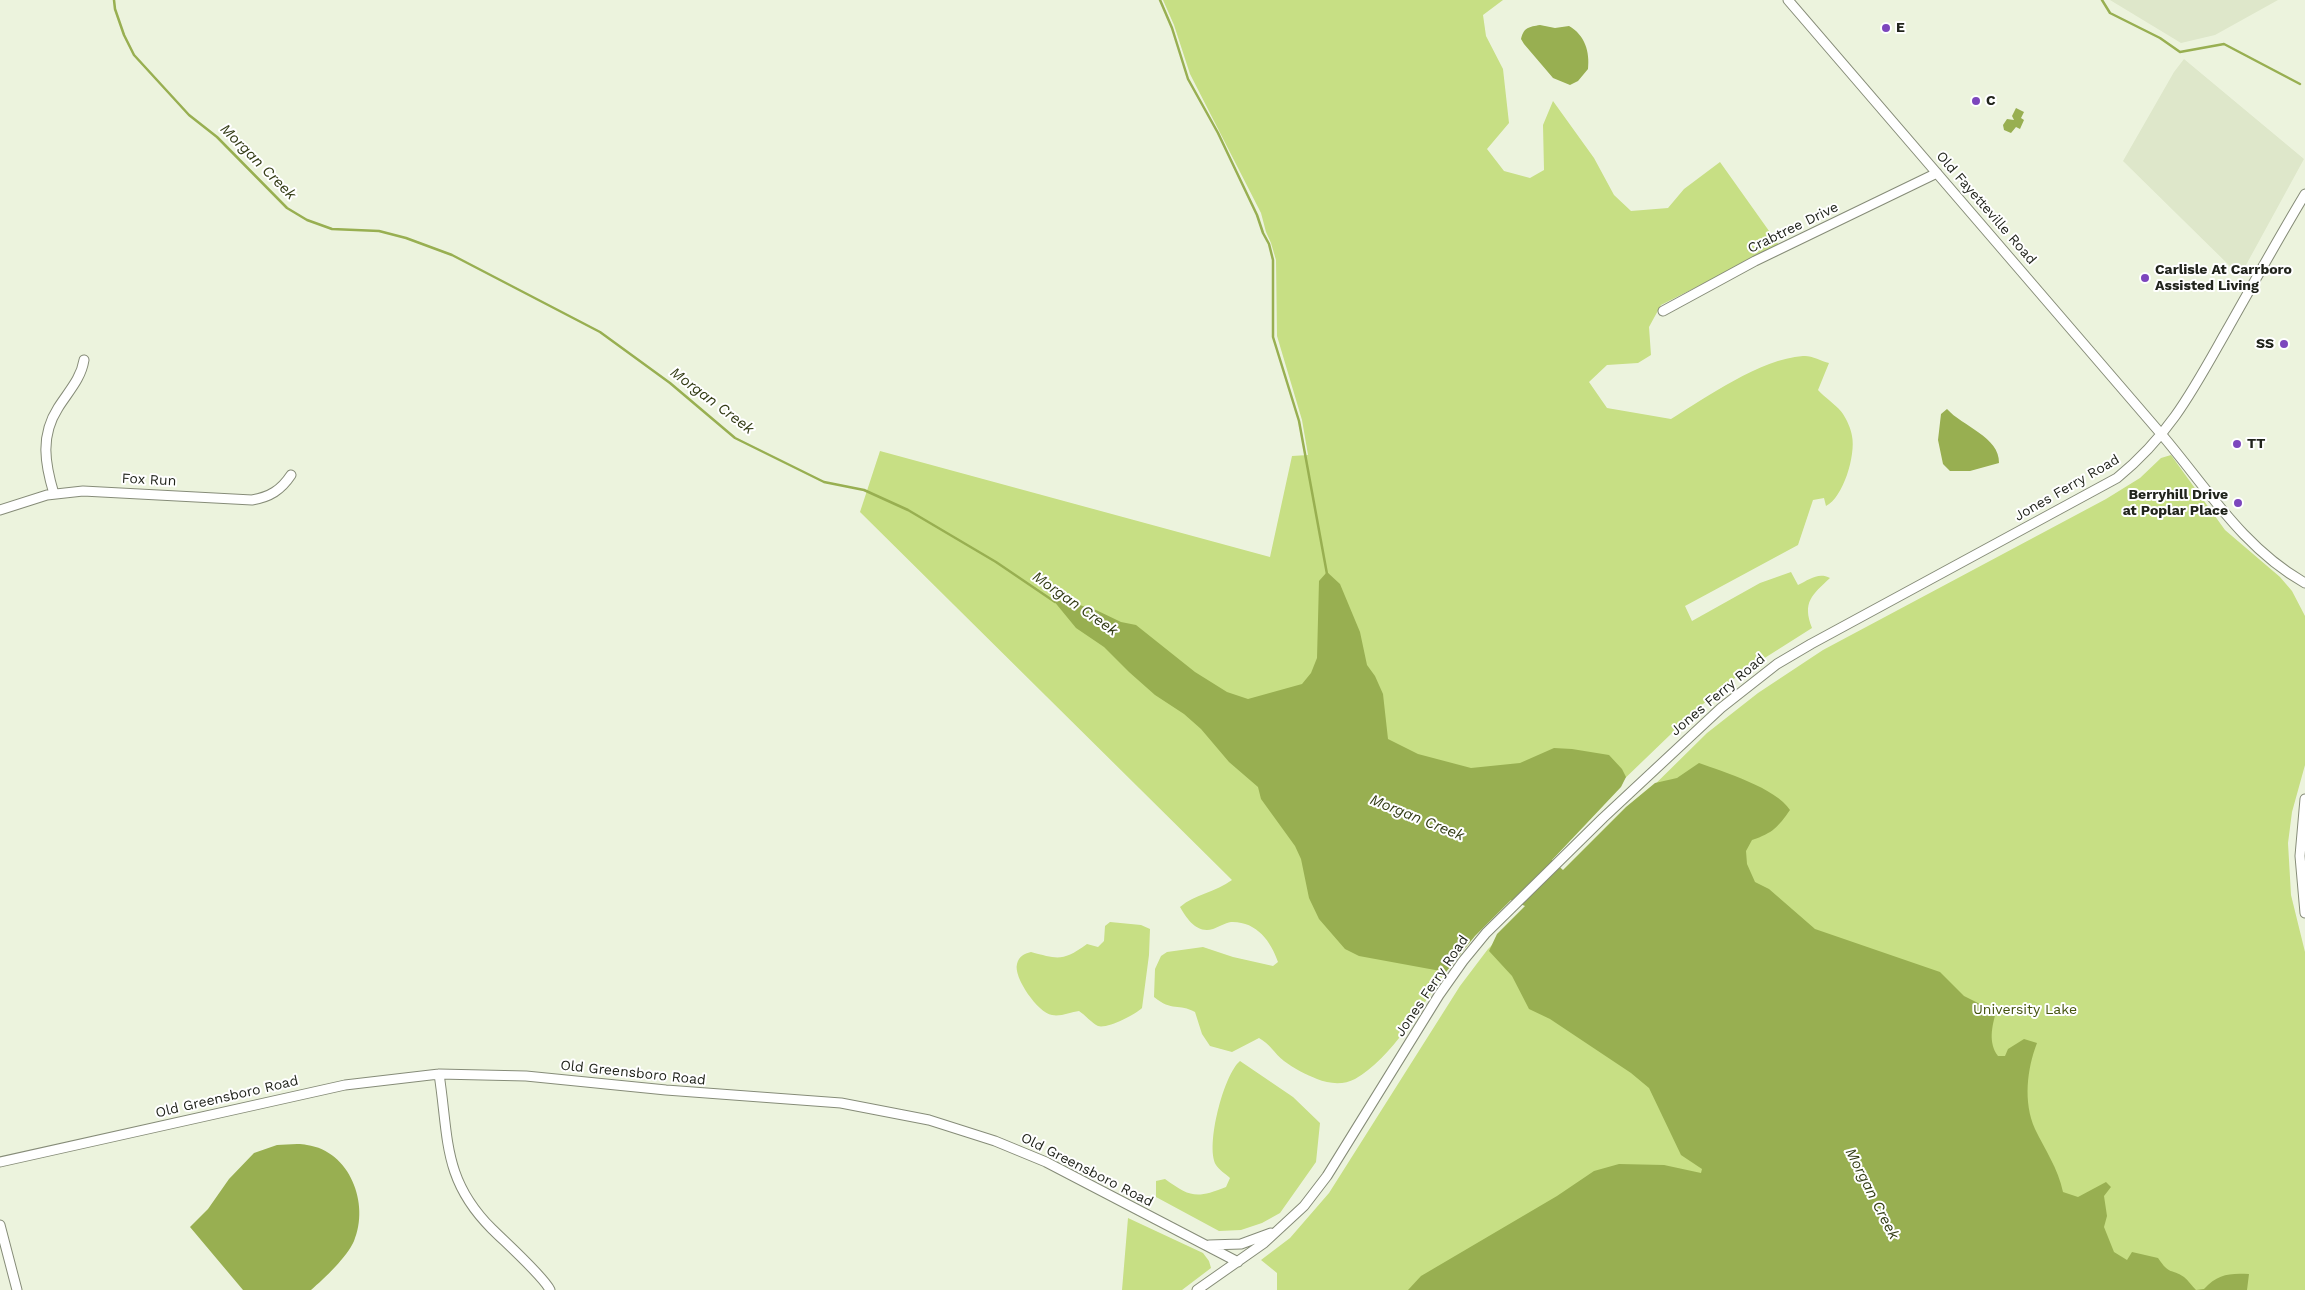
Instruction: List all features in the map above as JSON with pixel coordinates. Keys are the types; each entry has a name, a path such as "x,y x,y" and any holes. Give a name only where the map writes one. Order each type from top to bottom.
{"street":[{"name":"Old Fayetteville Road","path":"1788,0 2162,435 2209,497 2237,529 2276,564 2305,583"},
{"name":"Crabtree Drive","path":"1663,311 1755,261 1937,173"},
{"name":"Jones Ferry Road","path":"1197,1290 1238,1262 1287,1224 1304,1206 1327,1176 1439,995 1486,933 1603,818 1721,708 1777,664 2117,478 2162,435 2198,384 2305,194"},
{"path":"54,494 45,458 47,434 58,408 79,376 84,360"},
{"name":"Fox Run","path":"0,510 28,499 83,491 252,500 271,495 291,475"},
{"path":"2305,798 2300,856 2305,913"},
{"path":"439,1074 445,1111 445,1138 456,1178 469,1202 481,1218 550,1290"},
{"name":"Old Greensboro Road","path":"0,1162 345,1085 439,1074 526,1076 676,1091 841,1103 906,1114 966,1130 1038,1159 1238,1262"},
{"path":"1205,1245 1224,1246 1249,1242 1287,1224"},
{"path":"0,1225 17,1290"}],"shaded area":[{"path":"2110,0 2278,0 2215,35 2181,43"},
{"path":"2184,59 2304,159 2240,276 2123,161 2174,72"}],"green space":[{"path":"1163,0 1503,0 1483,15 1486,36 1503,69 1509,123 1487,149 1504,171 1530,178 1544,170 1543,125 1553,101 1594,158 1614,195 1631,211 1668,208 1684,189 1720,162 1779,245 1661,305 1649,327 1651,355 1638,363 1607,365 1589,382 1607,408 1671,419 1752,371 1786,359 1806,356 1829,363 1818,390 1841,411 1849,425 1852,436 1852,454 1843,485 1838,494 1826,506 1824,498 1813,500 1798,545 1685,606 1692,621 1760,583 1791,572 1798,585 1814,577 1826,576 1830,578 1810,600 1808,612 1812,628 1741,673 1697,709 1486,912 1440,970 1446,972 1393,1045 1369,1070 1355,1079 1346,1082 1326,1082 1305,1073 1284,1061 1259,1038 1232,1052 1210,1046 1202,1034 1195,1012 1160,1002 1154,997 1155,969 1161,956 1167,952 1203,947 1233,957 1273,966 1278,962 1267,940 1248,925 1231,922 1207,930 1197,927 1189,921 1180,907 1192,899 1232,880 860,512 880,451 1270,557 1292,456 1308,455 1302,420 1277,336 1276,260 1261,213 1190,74 1174,25"},
{"name":"University Lake","path":"2171,455 2225,530 2280,577 2292,591 2305,616 2305,765 2292,812 2288,843 2291,895 2305,952 2305,1290 1277,1290 1277,1273 1261,1260 1290,1238 1329,1193 1460,986 1488,949 1707,733 1758,693 1823,650 2106,499 2140,478 2161,458"},
{"path":"1110,922 1141,925 1150,929 1149,955 1142,1008 1121,1021 1102,1026 1096,1025 1079,1011 1058,1015 1046,1013 1028,994 1019,977 1017,964 1020,957 1031,952 1060,957 1072,954 1087,944 1098,947 1104,941 1105,926"},
{"path":"1240,1061 1293,1097 1320,1123 1316,1162 1280,1213 1262,1223 1241,1230 1219,1231 1156,1197 1156,1181 1165,1179 1181,1190 1194,1194 1207,1193 1226,1187 1230,1178 1216,1165 1213,1156 1213,1143 1222,1095 1234,1068"},
{"path":"1128,1218 1203,1253 1209,1261 1211,1268 1182,1290 1122,1290"}],"water":[{"path":"1540,25 1555,28 1569,26 1583,39 1588,56 1588,69 1578,81 1570,85 1553,78 1524,44 1521,39 1525,30"},
{"path":"2016,108 2024,112 2021,118 2024,120 2020,129 2016,127 2011,133 2004,130 2003,125 2007,119 2014,120 2012,116"},
{"path":"1947,409 1987,439 1998,454 1999,463 1970,471 1950,471 1943,464 1938,440 1941,414"},
{"name":"University Lake","path":"1327,572 1340,584 1360,632 1367,665 1375,676 1383,694 1388,739 1418,754 1471,768 1520,763 1554,748 1609,755 1622,769 1626,777 1621,787 1552,860 1563,870 1626,807 1655,783 1677,778 1699,763 1762,788 1783,802 1790,810 1786,816 1770,832 1752,840 1746,851 1747,864 1755,882 1769,889 1815,929 1940,972 1964,996 1996,1012 1992,1029 1992,1040 1998,1056 2005,1056 2008,1049 2024,1039 2037,1043 2029,1075 2029,1108 2035,1129 2055,1167 2063,1192 2078,1197 2106,1182 2111,1187 2104,1196 2107,1216 2104,1227 2114,1252 2127,1260 2132,1252 2158,1258 2165,1267 2180,1274 2196,1290 1408,1290 1421,1276 1557,1196 1594,1171 1619,1164 1664,1165 1701,1173 1702,1169 1681,1155 1649,1088 1631,1073 1550,1019 1529,1009 1512,976 1489,951 1497,934 1525,906 1511,900 1475,936 1446,972 1359,956 1345,949 1319,919 1309,898 1301,859 1295,846 1261,799 1258,787 1229,762 1201,729 1184,714 1155,695 1104,647 1076,628 1053,600 1073,603 1096,610 1121,622 1136,625 1195,672 1227,692 1248,699 1302,684 1311,673 1317,658 1319,581"},
{"path":"277,1145 307,1145 322,1149 335,1157 353,1181 359,1211 358,1226 354,1241 346,1254 311,1290 243,1290 190,1227 208,1209 229,1179 254,1153"},
{"path":"2249,1274 2247,1290 2196,1290 2204,1289 2219,1277"}],"waterway":[{"name":"Morgan Creek","path":"114,0 115,9 124,35 134,55 189,115 217,137 287,208 307,220 332,229 379,231 406,238 452,255 600,332 670,383 735,438 824,482 864,490 908,510 996,562 1055,602"},
{"path":"1160,0 1172,28 1188,79 1218,133 1269,244 1273,260 1273,337 1299,421 1327,574"},
{"path":"2102,0 2110,13 2160,38 2180,52 2224,44 2300,84"}],"place":[{"name":"E","path":"1886,28"},
{"name":"C","path":"1976,101"},
{"name":"Carlisle At Carrboro Assisted Living","path":"2145,278"},
{"name":"SS","path":"2284,344"},
{"name":"TT","path":"2237,444"},
{"name":"Berryhill Drive at Poplar Place","path":"2238,503"}]}
